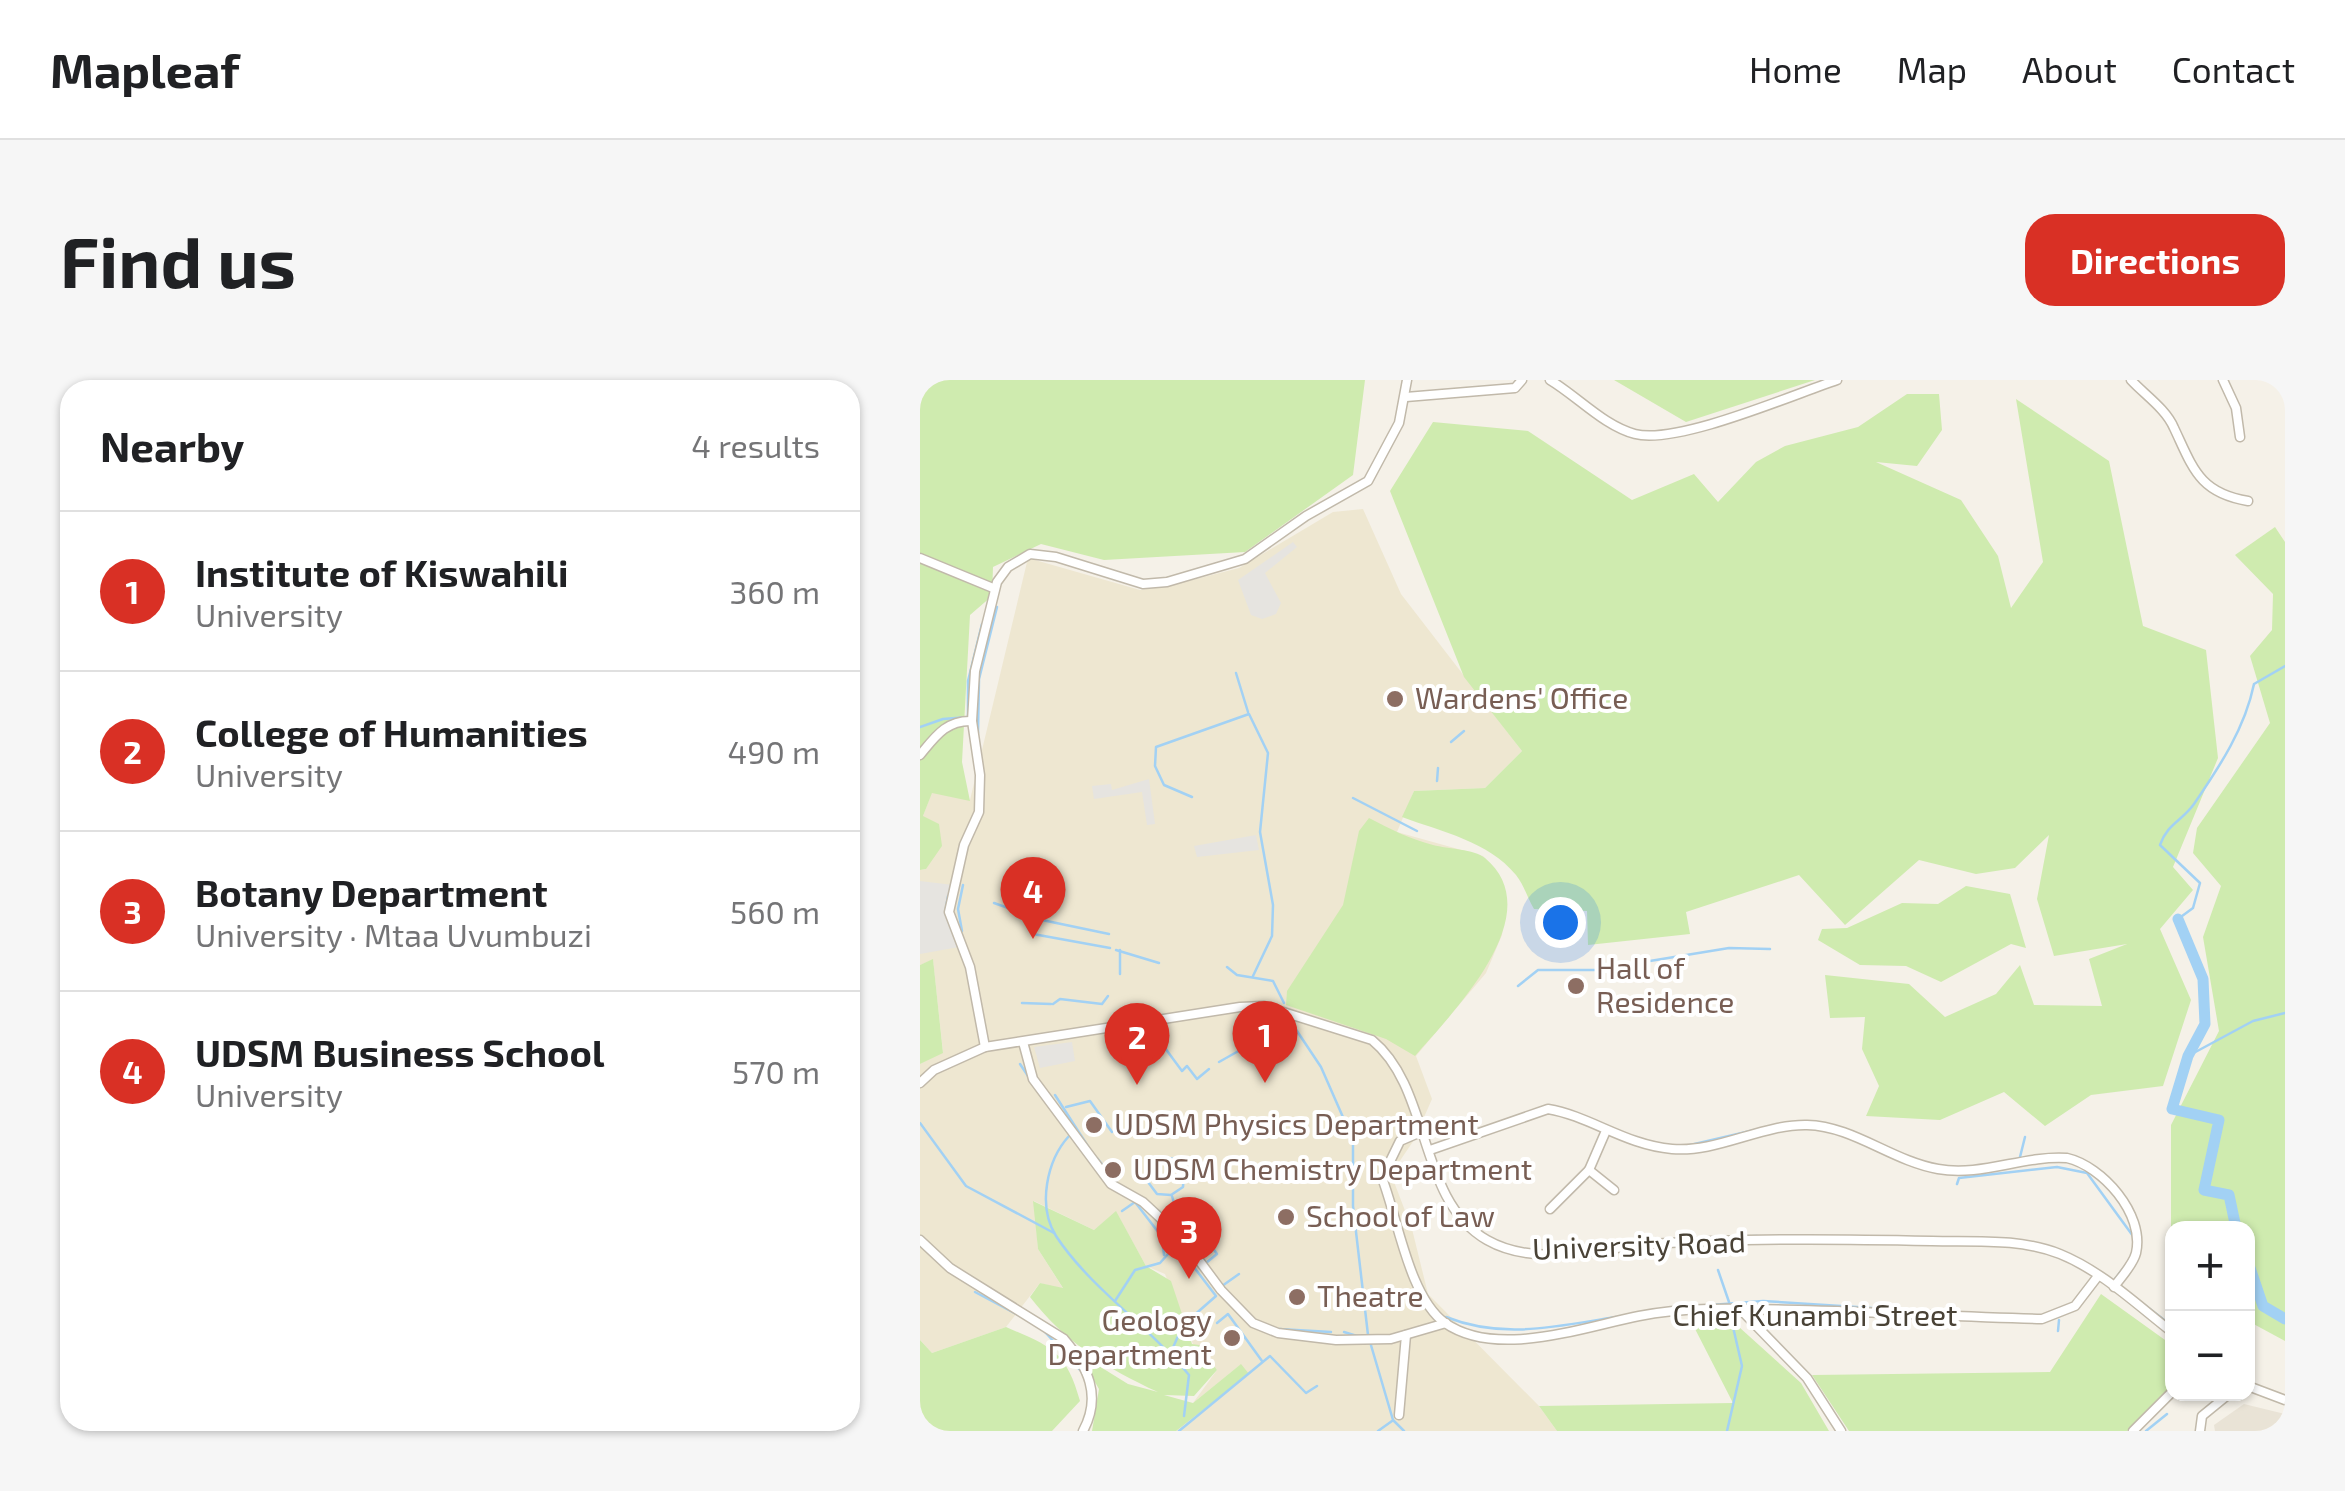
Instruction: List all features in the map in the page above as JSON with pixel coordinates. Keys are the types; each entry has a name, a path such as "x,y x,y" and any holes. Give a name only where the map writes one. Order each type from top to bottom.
{"street":[{"path":"985,1047 970,967 949,912 964,845 979,812 980,774 972,720 975,671 993,588 1005,569 1030,554 1056,556 1143,584 1166,582 1245,559 1306,516 1368,481 1388,448 1406,398 1407,380"},
{"path":"1406,398 1515,388 1522,380"},
{"path":"1550,380 1627,431 1649,436 1690,428 1836,380"},
{"path":"2131,380 2169,420 2186,460 2211,491 2248,501"},
{"path":"2223,380 2236,408 2240,436"},
{"path":"920,558 993,588"},
{"path":"920,756 955,720 972,720"},
{"name":"University Road","path":"920,1083 934,1070 985,1047 1264,1006 1372,1040 1395,1062 1442,1184 1462,1217 1481,1236 1512,1250 1540,1254 1800,1239 2016,1243 2061,1255 2114,1287 2165,1327"},
{"path":"1022,1042 1033,1079 1111,1184 1143,1202 1184,1240 1221,1290 1253,1322 1278,1332 1334,1340 1406,1335 1446,1323 1411,1274 1382,1178 1400,1141 1423,1131"},
{"path":"1430,1150 1540,1110 1558,1111 1605,1133 1675,1150 1778,1126 1817,1126 1849,1134 1907,1162 1942,1170 1992,1168 2046,1158 2082,1161 2113,1187 2135,1234 2135,1256 2114,1287"},
{"path":"1550,1209 1589,1170 1605,1133"},
{"path":"1589,1170 1614,1190"},
{"path":"920,1240 950,1268 1064,1340 1078,1356 1092,1388 1090,1418 1083,1431"},
{"name":"Chief Kunambi Street","path":"1446,1323 1472,1334 1504,1338 1644,1315 1740,1309 2042,1319 2075,1306 2098,1276"},
{"path":"1740,1309 1806,1378 1841,1431"},
{"path":"1399,1415 1406,1335"},
{"path":"2255,1389 2285,1400"},
{"path":"2132,1431 2165,1399"},
{"path":"2200,1431 2202,1416 2220,1401"}],"shaded area":[{"path":"1363,509 1401,594 1522,751 1485,788 1414,791 1397,832 1483,856 1501,878 1506,898 1502,935 1486,973 1416,1056 1432,1099 1414,1140 1391,1174 1412,1229 1428,1294 1539,1406 1557,1431 1176,1431 1248,1374 1240,1365 1193,1403 1217,1370 1193,1344 1165,1274 1146,1266 1116,1212 1094,1230 1034,1201 1038,1249 1064,1290 1040,1283 1006,1327 932,1353 920,1340 920,1064 943,1052 933,960 920,965 920,870 926,869 923,816 932,792 970,800 1028,558 1140,590 1169,586 1239,568 1333,512"},
{"path":"1293,542 1297,547 1265,573 1281,603 1276,614 1262,619 1251,615 1238,580"},
{"path":"1149,779 1155,824 1147,825 1142,792 1094,799 1092,786 1111,784 1112,790"},
{"path":"1256,835 1259,850 1197,857 1194,846"},
{"path":"920,881 953,885 947,916 959,947 920,954"},
{"path":"1072,1042 1075,1061 1040,1068 1034,1047"},
{"path":"2244,1404 2285,1414 2285,1431 2215,1431 2214,1425"}],"green space":[{"path":"920,380 1365,380 1353,475 1245,552 1104,560 1041,544 993,567 992,596 970,615 962,762 970,801 932,793 923,816 939,824 942,846 926,869 920,870"},
{"path":"1614,380 1815,380 1686,422"},
{"path":"1907,394 1939,394 1942,430 1917,466 1876,462 1961,500 1998,556 2011,608 2043,562 2016,399 2109,461 2143,626 2206,650 2218,758 2173,867 2193,890 2160,929 2191,1000 2163,1086 2091,1095 2045,1126 2004,1092 1940,1120 1866,1116 1879,1086 1862,1049 1865,1017 1830,1018 1825,975 1909,984 1945,1017 1996,994 2020,965 2034,1005 2102,1006 2089,959 2127,944 2054,956 2037,899 2049,835 2015,868 1976,874 1919,860 1845,925 1799,875 1686,912 1690,934 1588,945 1587,911 1534,909 1505,863 1464,839 1402,817 1414,791 1485,788 1522,751 1464,677 1390,491 1433,422 1528,431 1632,500 1694,474 1718,502 1756,462 1785,446 1858,427"},
{"path":"2275,527 2285,542 2285,1341 2255,1325 2255,1221 2171,1221 2171,1125 2219,1031 2203,937 2221,886 2193,853 2197,828 2270,723 2250,656 2272,630 2273,594 2235,555"},
{"path":"1369,818 1425,843 1480,855 1503,881 1507,907 1502,934 1489,962 1471,990 1415,1056 1386,1039 1286,1005 1287,991 1343,905 1359,831"},
{"path":"1966,886 2010,894 2026,948 2011,944 1941,982 1906,966 1860,965 1818,940 1822,929 1847,928 1902,903 1938,904"},
{"path":"933,959 943,1053 920,1064 920,965"},
{"path":"1033,1201 1094,1230 1116,1211 1146,1266 1171,1281 1192,1344 1199,1345 1217,1370 1194,1396 1164,1395 1193,1403 1241,1364 1249,1374 1176,1431 1092,1431 1099,1389 1078,1353 1128,1384 1158,1392 1088,1352 1057,1327 1030,1297 1040,1283 1063,1288 1038,1249"},
{"path":"2101,1294 2165,1340 2165,1396 2127,1431 1849,1431 1812,1375 2050,1372"},
{"path":"1693,1325 1739,1327 1801,1383 1829,1431 1557,1431 1539,1406 1733,1403"},
{"path":"1006,1327 1046,1346 1063,1361 1080,1401 1052,1431 920,1431 920,1340 932,1353"}],"waterway":[{"path":"978,733 979,679 997,607"},
{"path":"920,727 943,719 968,717 968,681 982,624"},
{"path":"2178,919 2193,908 2200,883 2160,845 2171,827 2194,804 2222,761 2238,731 2254,684 2285,666"},
{"path":"1236,673 1248,712"},
{"path":"1192,797 1164,785 1155,766 1156,747 1249,714 1268,753 1260,832 1273,905 1272,936 1253,976"},
{"path":"1451,742 1464,731"},
{"path":"1437,781 1438,768"},
{"path":"1353,798 1417,831"},
{"path":"962,931 958,909 963,885"},
{"path":"946,908 948,896"},
{"path":"994,903 1042,920 1109,934"},
{"path":"947,916 955,938"},
{"path":"2178,919 2203,979 2205,1024 2188,1056 2172,1109 2219,1120 2204,1190 2229,1195 2235,1221"},
{"path":"1033,934 1110,948"},
{"path":"1518,986 1538,970 1595,970 1729,948 1770,949"},
{"path":"1116,950 1159,963"},
{"path":"1120,950 1120,974"},
{"path":"1227,967 1237,975 1273,981 1284,1003"},
{"path":"1053,1004 1060,999 1102,1004 1108,996"},
{"path":"1022,1003 1051,1004"},
{"path":"2188,1056 2253,1021 2285,1013"},
{"path":"1219,1062 1258,1040 1280,1018"},
{"path":"1289,1019 1321,1067 1353,1140 1353,1206 1368,1335 1393,1420 1404,1431"},
{"path":"1165,1048 1182,1071 1187,1066 1197,1079 1209,1069"},
{"path":"1020,1064 1030,1079"},
{"path":"1055,1095 1089,1148"},
{"path":"1066,1107 1090,1101 1112,1132"},
{"path":"920,1123 966,1186 1054,1233"},
{"path":"1686,1146 1776,1125"},
{"path":"1069,1136 1050,1170 1046,1198 1050,1224 1086,1273 1189,1375 1184,1416"},
{"path":"2019,1161 2025,1137"},
{"path":"1150,1167 1148,1182 1157,1194 1171,1195 1183,1187 1184,1171 1175,1159 1161,1157"},
{"path":"1097,1158 1117,1183"},
{"path":"1957,1184 1959,1178 2057,1167 2087,1173 2133,1236"},
{"path":"1172,1196 1182,1232"},
{"path":"1122,1211 1135,1202 1162,1237 1164,1255"},
{"path":"1736,1237 1757,1236"},
{"path":"1195,1249 1207,1240 1217,1254 1206,1263"},
{"path":"1115,1301 1135,1270 1160,1263 1176,1245"},
{"path":"1171,1352 1183,1325 1216,1296 1177,1245"},
{"path":"1594,1247 1613,1245"},
{"path":"2112,1283 2125,1266"},
{"path":"1718,1270 1729,1302"},
{"path":"1222,1286 1239,1274"},
{"path":"2255,1283 2263,1306 2285,1319"},
{"path":"975,1292 1022,1317"},
{"path":"1698,1306 1763,1301 1920,1311"},
{"path":"2142,1303 2165,1321"},
{"path":"1217,1323 1228,1314 1262,1361"},
{"path":"1727,1431 1742,1366 1730,1314"},
{"path":"1446,1317 1510,1329 1616,1317"},
{"path":"2058,1331 2059,1320"},
{"path":"1279,1329 1331,1332"},
{"path":"1045,1332 1080,1370"},
{"path":"1344,1332 1357,1336"},
{"path":"1179,1431 1270,1356 1306,1393 1317,1386"},
{"path":"2146,1431 2167,1414"},
{"path":"1378,1431 1392,1421"}],"place":[{"name":"Wardens' Office","path":"1395,699"},
{"name":"UDSM Business School","path":"1033,939"},
{"name":"Hall of Residence","path":"1576,986"},
{"name":"Institute of Kiswahili","path":"1265,1083"},
{"name":"College of Humanities","path":"1137,1085"},
{"name":"UDSM Physics Department","path":"1094,1125"},
{"name":"UDSM Chemistry Department","path":"1113,1170"},
{"name":"School of Law","path":"1286,1217"},
{"name":"Botany Department","path":"1189,1279"},
{"name":"Theatre","path":"1297,1297"},
{"name":"Geology Department","path":"1232,1338"}]}
